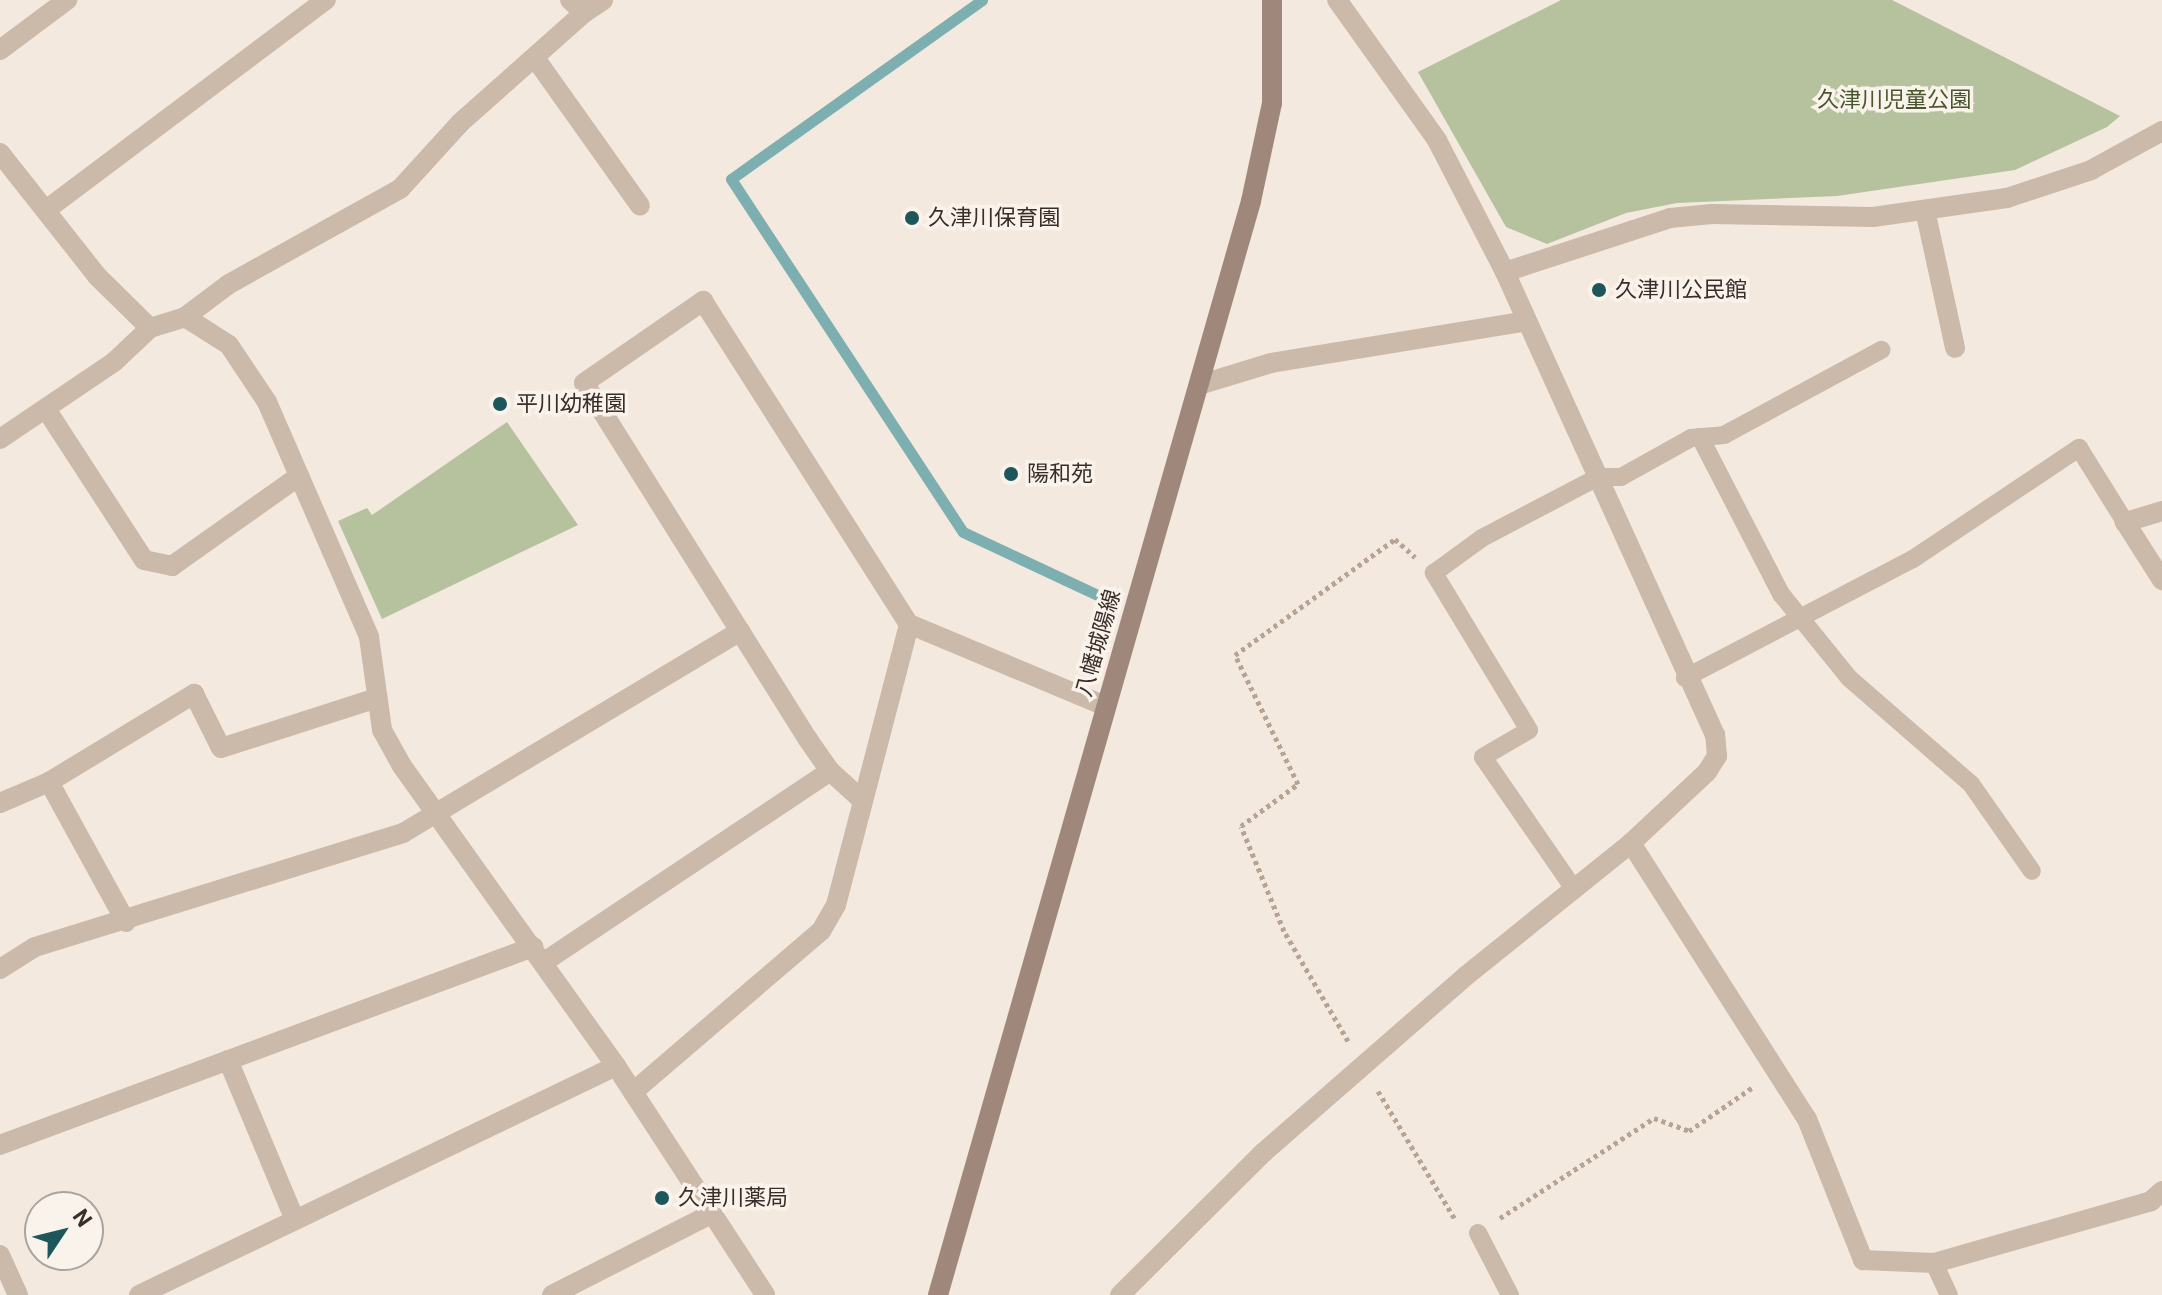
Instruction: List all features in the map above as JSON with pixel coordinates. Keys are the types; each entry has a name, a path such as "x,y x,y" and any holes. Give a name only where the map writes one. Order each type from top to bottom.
{"main road":[{"name":"八幡城陽線","path":"938,1295 1199,385 1272,103 1272,0"}],"street":[{"path":"0,50 67,0"},
{"path":"46,210 326,0"},
{"path":"0,439 114,362 150,328 185,317 229,284 400,189 460,123 535,58 577,6 603,0"},
{"path":"1120,1295 1264,1152 1363,1065 1631,843 1707,772 1717,756 1715,735 1685,678 1505,272 1437,140 1337,0"},
{"path":"535,58 640,206"},
{"path":"1505,272 1670,218 1712,214 1873,217 2007,198 2091,170 2162,131"},
{"path":"1,156 97,276 150,328"},
{"path":"1925,210 1955,348"},
{"path":"862,800 830,771 584,383 703,301 909,624 1105,706"},
{"path":"185,317 229,345 267,402 369,637 382,730 435,813 539,954 616,1066 765,1295"},
{"path":"1199,385 1271,363 1527,321"},
{"path":"46,409 144,560 172,566 299,476"},
{"path":"2162,511 2125,522 2162,580"},
{"path":"633,1092 821,931 836,905 909,624"},
{"path":"0,969 35,947 126,922 403,833 740,631"},
{"path":"0,803 49,782 194,694 221,748 377,698"},
{"path":"0,1145 228,1060 539,954 830,771"},
{"path":"49,782 126,922"},
{"path":"1631,843 1807,1119 1863,1260 1934,1263 2151,1201 2162,1191"},
{"path":"228,1060 294,1218"},
{"path":"139,1295 616,1066"},
{"path":"552,1295 713,1213"},
{"path":"0,1255 18,1295"}],"lane":[{"path":"1574,889 1483,757 1529,730 1434,573 1482,538 1598,477 1621,477 1700,437 1724,435 1881,350"},
{"path":"1700,437 1781,594 1849,678 1971,784 2032,871"},
{"path":"1685,678 1913,559 2079,448 2125,522"},
{"path":"1478,1233 1510,1295"},
{"path":"1934,1263 1949,1295"}],"path":[{"path":"1434,573 1395,539 1235,655 1298,784 1241,826 1284,931 1456,1222 1478,1233 1654,1118 1689,1131 1777,1071"}],"green space":[{"name":"久津川児童公園","path":"1561,0 1892,0 2120,116 2107,127 2015,170 1837,196 1677,203 1626,213 1547,244 1506,227 1418,72"},
{"path":"507,422 578,525 382,619 338,521 367,508 372,515"}],"waterway":[{"path":"982,0 731,179 963,532 1106,599"}],"place":[{"name":"久津川保育園","path":"912,218"},
{"name":"久津川公民館","path":"1599,290"},
{"name":"平川幼稚園","path":"500,404"},
{"name":"陽和苑","path":"1011,474"},
{"name":"久津川薬局","path":"662,1198"}]}
